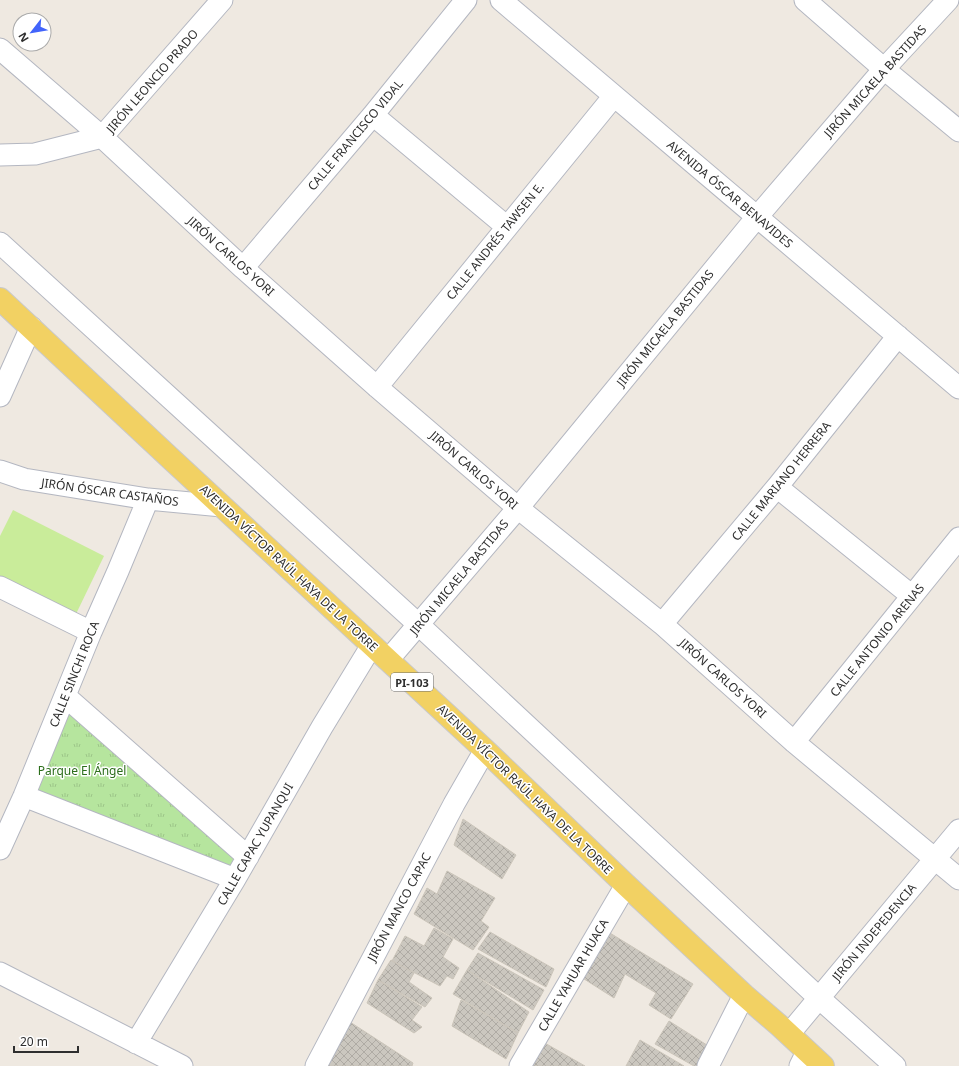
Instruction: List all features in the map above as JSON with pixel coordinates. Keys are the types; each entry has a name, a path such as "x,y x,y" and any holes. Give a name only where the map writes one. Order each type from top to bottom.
{"main road":[{"name":"AVENIDA VÍCTOR RAÚL HAYA DE LA TORRE","path":"0,299 485,750 744,995 789,1034 810,1061"}],"street":[{"name":"JIRÓN LEONCIO PRADO","path":"0,155 35,154 102,137 222,0"},
{"name":"CALLE FRANCISCO VIDAL","path":"243,268 373,114 466,0"},
{"name":"AVENIDA ÓSCAR BENAVIDES","path":"500,0 959,388"},
{"path":"805,0 884,69 959,131"},
{"name":"JIRÓN MICAELA BASTIDAS","path":"388,660 518,508 757,216 884,69 948,0"},
{"name":"JIRÓN CARLOS YORI","path":"0,50 102,137 243,268 377,387 518,508 662,624 794,742 959,879"},
{"name":"CALLE ANDRÉS TAWSEN E.","path":"377,387 614,96"},
{"path":"373,114 507,227"},
{"path":"0,243 419,624 819,998 894,1066"},
{"path":"0,396 31,327"},
{"name":"CALLE MARIANO HERRERA","path":"662,624 777,487 898,336"},
{"name":"JIRÓN ÓSCAR CASTAÑOS","path":"0,471 24,479 148,499 222,506"},
{"path":"777,487 912,596"},
{"name":"CALLE SINCHI ROCA","path":"0,849 24,796 91,632 148,499"},
{"name":"CALLE ANTONIO ARENAS","path":"794,742 959,538"},
{"path":"0,587 91,632"},
{"name":"CALLE CAPAC YUPANQUI","path":"136,1043 235,879 322,727 372,645"},
{"path":"65,696 248,857"},
{"name":"JIRÓN MANCO CAPAC","path":"316,1066 450,811 485,750"},
{"path":"24,796 235,879"},
{"name":"JIRÓN INDEPEDENCIA","path":"789,1034 959,830"},
{"name":"CALLE YAHUAR HUACA","path":"520,1066 626,885"},
{"path":"0,973 182,1066"},
{"path":"708,1066 744,995"}],"green space":[{"path":"13,510 104,556 76,614 0,576 0,536"},
{"name":"Parque El Ángel","path":"68,706 236,855 227,871 32,791"}],"building":[{"path":"463,819 516,855 502,879 454,845"},
{"path":"447,871 495,898 481,921 489,927 473,950 414,914 427,888 437,894"},
{"path":"434,928 453,939 443,957 459,968 453,979 447,976 440,986 392,961 405,936 424,946"},
{"path":"605,930 693,984 671,1019 649,1005 656,993 625,974 614,998 581,977"},
{"path":"490,932 554,969 546,987 478,949"},
{"path":"478,953 544,990 533,1010 467,970"},
{"path":"391,960 414,973 409,982 432,998 425,1007 378,980"},
{"path":"467,970 529,1012 518,1033 453,994"},
{"path":"378,980 422,1007 412,1020 422,1027 414,1033 367,1003"},
{"path":"461,1000 518,1033 506,1059 452,1026"},
{"path":"669,1021 710,1047 700,1066 694,1066 655,1044"},
{"path":"350,1022 413,1063 412,1066 328,1066"},
{"path":"640,1040 684,1066 626,1066"},
{"path":"543,1042 585,1066 530,1066"}]}
